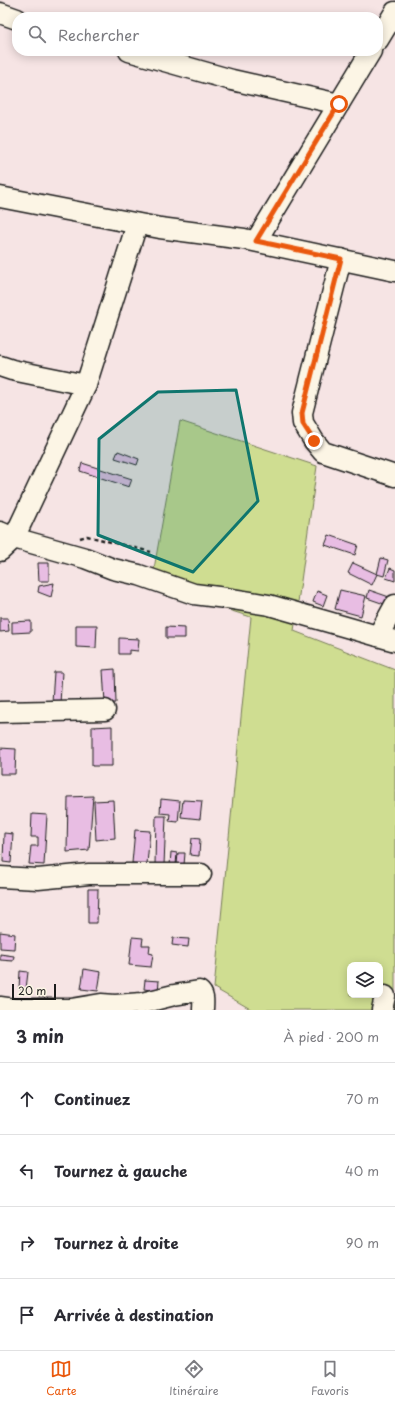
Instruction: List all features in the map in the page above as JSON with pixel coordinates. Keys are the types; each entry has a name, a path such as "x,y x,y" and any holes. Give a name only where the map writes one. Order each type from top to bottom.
{"street":[{"path":"383,32 395,12"},
{"path":"0,13 12,17"},
{"path":"148,56 232,80 339,104"},
{"path":"256,241 368,56"},
{"path":"0,197 137,224 256,241 395,270"},
{"path":"137,224 86,384 5,540 85,558 113,569 139,575 194,594 269,605 387,639 395,605"},
{"path":"341,259 302,413 303,424 323,452 395,476"},
{"path":"0,366 12,370 86,384"},
{"path":"0,712 104,710"},
{"path":"0,877 38,879 89,874 201,874"},
{"path":"0,1007 14,1009 70,1009 101,1004 115,1005 142,1003 174,995 199,991 202,1001"}],"path":[{"path":"74,540 86,536 151,552"}],"highlighted area":[{"path":"236,390 258,501 193,572 98,535 99,439 158,392"}],"green space":[{"path":"180,421 317,466 294,631 395,670 395,1010 252,1010 214,988 251,617 151,586"}],"building":[{"path":"118,451 139,459 137,465 115,458"},
{"path":"82,463 132,479 129,487 80,471"},
{"path":"329,535 358,545 355,555 325,545"},
{"path":"381,558 388,560 384,576 377,574"},
{"path":"38,563 49,563 49,581 39,581"},
{"path":"353,563 377,574 372,585 348,573"},
{"path":"390,568 395,570 395,581 386,578"},
{"path":"54,583 51,597 38,592 39,586"},
{"path":"340,590 366,596 361,616 335,609"},
{"path":"369,590 395,599 393,607 367,598"},
{"path":"317,591 327,595 323,606 313,602"},
{"path":"0,618 8,618 9,631 0,632"},
{"path":"31,621 31,632 12,633 12,622"},
{"path":"76,625 97,625 96,648 76,647"},
{"path":"166,627 185,628 185,638 166,638"},
{"path":"119,638 139,639 138,651 129,650 129,654 119,654"},
{"path":"115,669 116,703 105,703 103,670"},
{"path":"54,672 62,672 60,703 52,702"},
{"path":"112,726 112,766 92,766 92,727"},
{"path":"0,748 16,749 15,774 0,774"},
{"path":"93,796 89,850 67,852 68,797"},
{"path":"161,799 180,801 178,822 169,821 170,814 160,813"},
{"path":"113,800 115,838 96,840 94,801"},
{"path":"183,800 202,801 200,819 181,817"},
{"path":"32,814 47,815 44,865 29,864 31,846 38,846 38,837 31,837"},
{"path":"156,816 166,816 164,865 155,865"},
{"path":"135,830 150,831 147,864 132,863"},
{"path":"4,833 13,834 11,863 3,862"},
{"path":"192,838 200,839 199,856 190,855"},
{"path":"171,852 177,853 176,865 170,865"},
{"path":"178,853 185,853 184,865 177,864"},
{"path":"88,889 98,889 97,923 88,923"},
{"path":"0,932 15,934 14,949 0,948"},
{"path":"132,937 143,938 142,945 150,945 149,953 153,954 151,967 129,965"},
{"path":"173,938 189,939 188,947 172,945"},
{"path":"0,954 14,956 13,961 0,960"},
{"path":"84,969 101,972 98,991 81,989"},
{"path":"20,971 28,972 26,989 19,989"},
{"path":"145,980 159,981 158,991 144,989"}],"route":[{"path":"314,441 303,424 302,413 341,259 256,241 339,104"}]}
